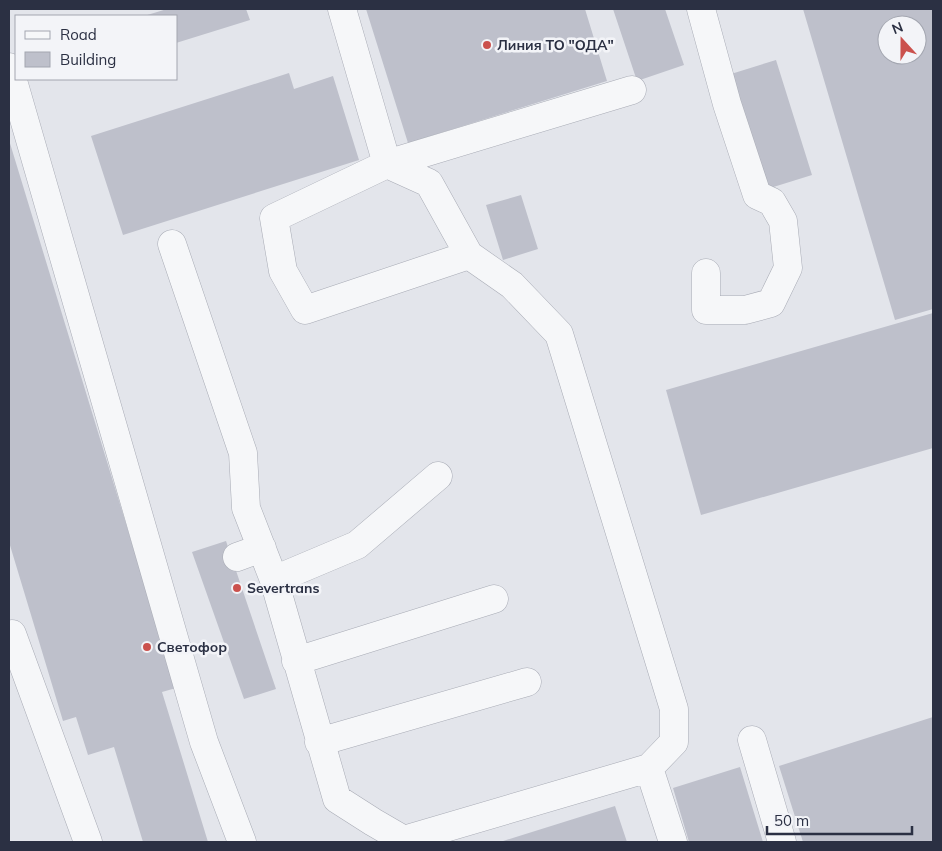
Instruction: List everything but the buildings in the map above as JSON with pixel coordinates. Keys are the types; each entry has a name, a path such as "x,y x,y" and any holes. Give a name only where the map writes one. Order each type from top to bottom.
{"lane":[{"path":"172,244 243,453 249,553 274,580 319,742 337,799 405,841 649,768 674,742 674,709 559,334 512,285 469,255 429,183 388,164 342,9"},
{"path":"701,9 727,104 757,195 772,202 783,220 788,268 771,303 745,310 706,310 706,273"},
{"path":"9,67 204,742 242,842"},
{"path":"469,255 305,310 283,271 274,218 388,164 632,90"},
{"path":"274,580 357,545 438,476"},
{"path":"296,661 494,599"},
{"path":"9,636 12,634 88,842"},
{"path":"319,742 527,682"},
{"path":"752,740 782,842"},
{"path":"649,768 673,842"}],"place":[{"name":"Линия ТО \"ОДА\"","path":"487,45"},
{"name":"Severtrans","path":"237,588"},
{"name":"Светофор","path":"147,647"}]}
